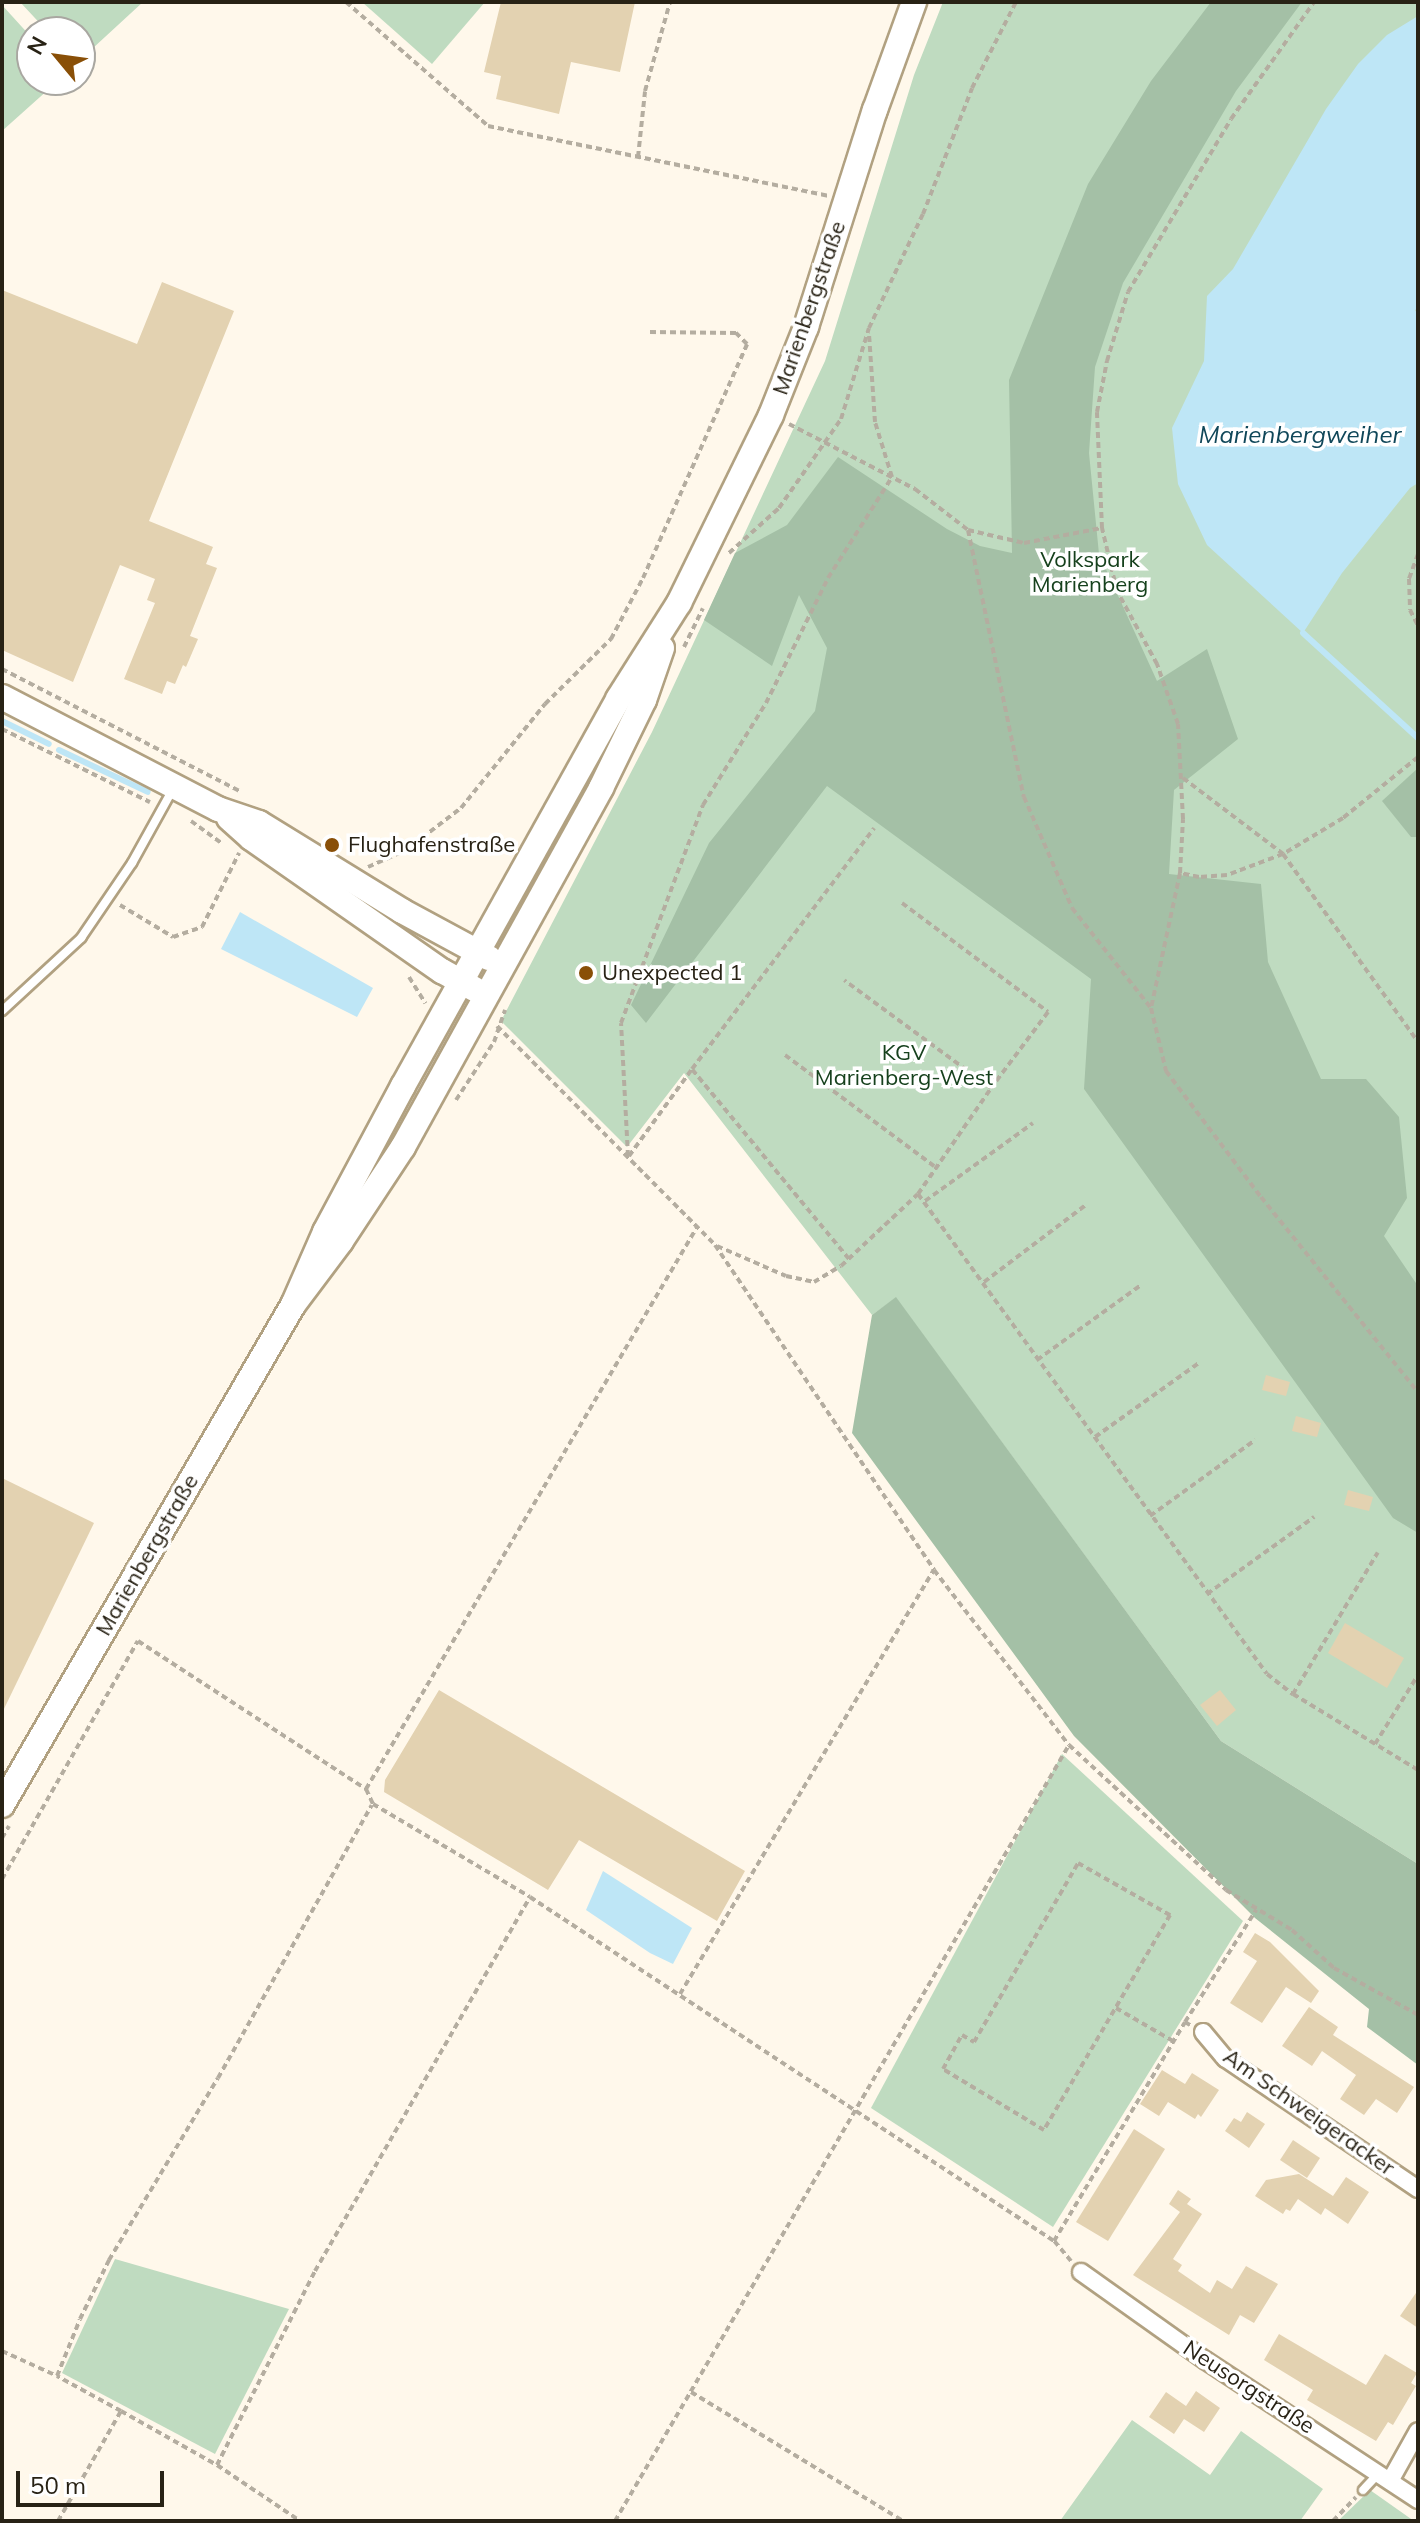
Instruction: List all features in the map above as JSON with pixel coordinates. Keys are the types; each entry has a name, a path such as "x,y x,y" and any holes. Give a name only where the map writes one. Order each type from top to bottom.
{"main road":[{"name":"Marienbergstraße","path":"293,1305 341,1241 403,1147 477,1014 499,997 503,967 644,700 679,603 771,415 806,327 914,2"},
{"name":"Marienbergstraße","path":"2,1805 293,1305 325,1232 460,982 618,699 679,603"},
{"path":"2,697 218,809 259,823 402,911 503,967"},
{"path":"218,809 244,846 460,982 499,997"}],"street":[{"name":"Am Schweigeracker","path":"1203,2032 1226,2059 1418,2189"},
{"name":"Neusorgstraße","path":"1081,2272 1205,2360 1418,2500"},
{"path":"1385,2477 1418,2431"}],"lane":[{"path":"2,1011 81,938 176,785"},
{"path":"1363,2490 1385,2477"}],"path":[{"path":"346,2 488,126 846,200"},
{"path":"638,157 645,91 670,2"},
{"path":"724,564 730,550 779,508 827,444 841,419 869,328 923,214 972,88 1016,2"},
{"path":"1151,1008 1180,873 1182,777 1178,724 1168,690 1117,591 1102,528 1097,412 1107,361 1128,292 1231,119 1314,2"},
{"path":"628,1158 621,1023 697,820 766,703 828,578 892,477 875,422 869,328"},
{"path":"348,875 406,850 461,808 545,704 611,639 643,578 747,344 736,333 649,332"},
{"path":"771,415 915,489 968,530 1024,543 1102,528"},
{"path":"968,530 1024,797 1072,908 1151,1008 1166,1071 1261,1197 1418,1392"},
{"path":"1418,554 1409,579 1410,610 1418,626"},
{"path":"678,660 704,605"},
{"path":"2,729 244,846 250,864"},
{"path":"1180,873 1199,877 1227,875 1283,854 1343,818 1418,757"},
{"path":"1182,777 1283,854 1418,1042"},
{"path":"628,1158 874,828"},
{"path":"107,898 173,937 202,927 244,846"},
{"path":"715,1245 786,1276 814,1282 849,1259 918,1194 934,1167 1048,1012 902,903"},
{"path":"400,970 412,979 427,1006"},
{"path":"844,980 991,1088"},
{"path":"494,1042 499,997"},
{"path":"477,1014 498,1027 715,1245 934,1570 1069,1745 1226,1890 1292,1930 1334,1968 1418,2015"},
{"path":"785,1055 934,1167"},
{"path":"692,1069 849,1259"},
{"path":"924,1202 1033,1123"},
{"path":"918,1194 1267,1674 1293,1694 1418,1770"},
{"path":"983,1282 1087,1204"},
{"path":"366,1789 697,1227"},
{"path":"1037,1360 1141,1285"},
{"path":"1094,1437 1200,1362"},
{"path":"1150,1516 1255,1440"},
{"path":"1207,1594 1314,1517"},
{"path":"1293,1694 1378,1552"},
{"path":"680,1994 934,1570"},
{"path":"2,1879 138,1641 366,1789 373,1804 530,1897 1054,2241 1081,2272"},
{"path":"1375,1744 1418,1675"},
{"path":"615,2521 1069,1745"},
{"path":"57,2376 109,2260 218,2078 373,1804"},
{"path":"1078,1863 1170,1915 1116,2008 1044,2130 943,2069 962,2035 974,2042 1078,1863"},
{"path":"217,2465 315,2271 530,1897"},
{"path":"1054,2241 1173,2041 1256,1910"},
{"path":"1116,2008 1173,2041"},
{"path":"1185,2022 1203,2032"},
{"path":"2,2351 57,2376 217,2465 300,2521"},
{"path":"691,2392 903,2521"},
{"path":"58,2521 121,2411"},
{"path":"1333,2521 1363,2490"}],"green space":[{"path":"20,2 143,2 96,45 96,16 33,16"},
{"path":"362,2 485,2 432,64"},
{"name":"Volkspark Marienberg","path":"943,2 1418,2 1418,1864 1221,1741 896,1298 872,1315 684,1073 627,1147 501,1021 652,732 825,361 914,75"},
{"path":"1211,2 1302,2 1236,91 1123,283 1095,367 1089,453 1099,554 1157,681 1207,649 1238,739 1174,790 1169,874 1261,884 1268,962 1321,1079 1366,1079 1399,1117 1407,1198 1384,1236 1418,1286 1418,1533 1393,1518 1084,1089 1091,979 827,786 646,1023 631,1005 709,843 815,711 827,648 799,595 772,666 704,620 735,553 787,525 838,457 947,529 980,546 1012,553 1009,380 1088,184 1151,81"},
{"path":"2,5 16,20 16,96 41,96 2,131"},
{"path":"1418,768 1418,837 1411,837 1382,801"},
{"path":"896,1297 1221,1741 1418,1864 1418,2065 1367,2027 1369,2009 1255,1918 1074,1736 852,1433 872,1315"},
{"path":"1062,1754 1243,1921 1053,2227 871,2108"},
{"path":"115,2259 289,2309 215,2454 62,2373"},
{"path":"1132,2420 1210,2475 1241,2431 1323,2489 1300,2521 1060,2521"},
{"path":"1370,2490 1414,2521 1338,2521"}],"water":[{"name":"Marienbergweiher","path":"1418,16 1418,308 1415,310 1418,315 1418,483 1410,488 1342,573 1303,633 1207,545 1178,484 1172,428 1204,361 1207,296 1233,269 1326,109 1358,64 1387,35"},
{"path":"240,912 373,988 357,1017 221,949"},
{"path":"603,1871 692,1928 673,1964 650,1953 586,1910"}],"building":[{"path":"501,2 635,2 620,72 571,62 559,114 496,99 501,76 484,72"},
{"path":"162,282 234,311 149,521 213,547 206,564 217,568 190,636 198,639 186,667 183,665 175,684 167,681 162,694 124,679 155,603 147,600 155,579 120,565 73,682 2,650 2,290 137,344"},
{"path":"1266,1375 1290,1382 1286,1396 1262,1390"},
{"path":"1296,1416 1321,1423 1317,1437 1292,1431"},
{"path":"2,1478 94,1523 2,1713"},
{"path":"1348,1490 1373,1497 1369,1511 1344,1505"},
{"path":"1345,1623 1404,1658 1387,1688 1328,1653"},
{"path":"439,1690 745,1871 717,1921 579,1840 548,1890 384,1792 385,1780"},
{"path":"1220,1690 1236,1710 1217,1726 1200,1705"},
{"path":"1255,1933 1270,1942 1319,1991 1311,2003 1286,1987 1262,2023 1230,2003 1257,1961 1243,1952"},
{"path":"1309,2007 1338,2027 1333,2035 1414,2087 1397,2113 1376,2099 1364,2115 1340,2099 1356,2075 1322,2051 1312,2066 1282,2046"},
{"path":"1162,2070 1185,2084 1192,2073 1219,2090 1201,2117 1198,2114 1195,2119 1168,2102 1159,2116 1140,2104"},
{"path":"1247,2112 1265,2124 1249,2148 1225,2131 1234,2118 1241,2122"},
{"path":"1134,2129 1165,2149 1108,2241 1076,2222"},
{"path":"1293,2140 1320,2158 1307,2178 1280,2160"},
{"path":"1299,2174 1333,2196 1346,2177 1369,2192 1348,2224 1325,2208 1321,2215 1298,2199 1290,2211 1286,2209 1283,2214 1255,2196 1266,2180"},
{"path":"1178,2190 1191,2199 1187,2204 1202,2214 1173,2259 1182,2265 1178,2271 1210,2293 1217,2280 1232,2289 1246,2266 1278,2284 1254,2323 1240,2315 1229,2335 1133,2275 1180,2212 1169,2204"},
{"path":"1418,2290 1418,2328 1400,2316"},
{"path":"1279,2334 1366,2385 1385,2354 1417,2373 1411,2383 1416,2386 1393,2425 1388,2422 1376,2441 1307,2400 1313,2390 1264,2360"},
{"path":"1196,2391 1220,2408 1204,2432 1184,2419 1174,2434 1149,2417 1166,2392 1186,2406"}],"waterway":[{"path":"1303,633 1418,738"},
{"path":"2,721 49,744"},
{"path":"59,750 148,792"}],"place":[{"name":"Flughafenstraße","path":"332,845"},
{"name":"Unexpected 1","path":"586,973"}],"park label":[{"name":"KGV Marienberg-West","path":"904,1064"}]}
